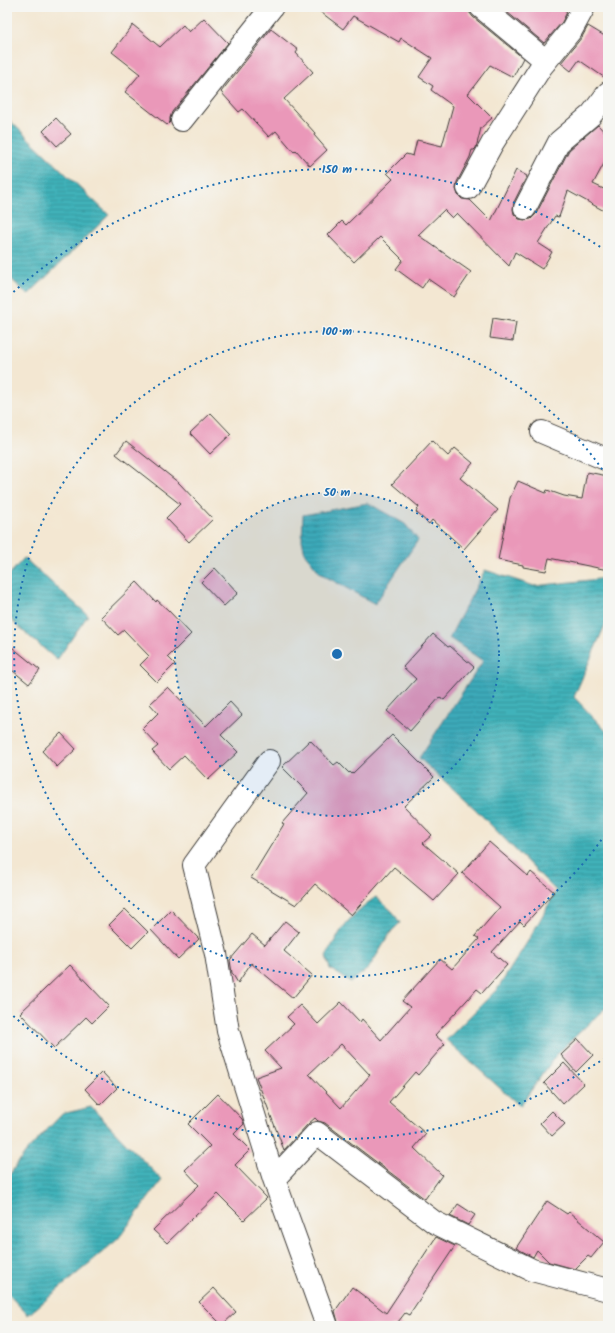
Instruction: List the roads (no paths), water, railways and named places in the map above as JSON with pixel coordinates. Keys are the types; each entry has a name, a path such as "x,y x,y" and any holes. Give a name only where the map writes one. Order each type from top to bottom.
{"street":[{"path":"182,120 272,7"},
{"path":"481,7 546,61"},
{"path":"468,188 492,144 546,61 572,29 584,7"},
{"path":"525,208 559,142 591,115 608,93"},
{"path":"542,432 608,460"},
{"path":"268,760 194,865 216,954 228,1031 274,1180 327,1326"},
{"path":"274,1180 317,1133 434,1222 532,1270 608,1290"}],"water":[{"path":"7,118 109,215 28,295 7,275"},
{"path":"368,503 405,524 418,540 375,604 321,574 305,554 302,540 303,515"},
{"path":"24,558 88,615 57,660 16,625 7,614 7,577"},
{"path":"485,570 534,586 608,578 608,618 574,697 608,733 608,1013 604,1009 557,1054 520,1106 446,1040 498,988 531,936 556,891 474,808 419,758 483,661 449,638"},
{"path":"376,897 393,912 400,923 391,932 369,968 351,982 330,969 326,956 346,923 352,916"},
{"path":"91,1107 162,1180 118,1239 28,1315 7,1293 7,1178 26,1152 62,1114"}]}
